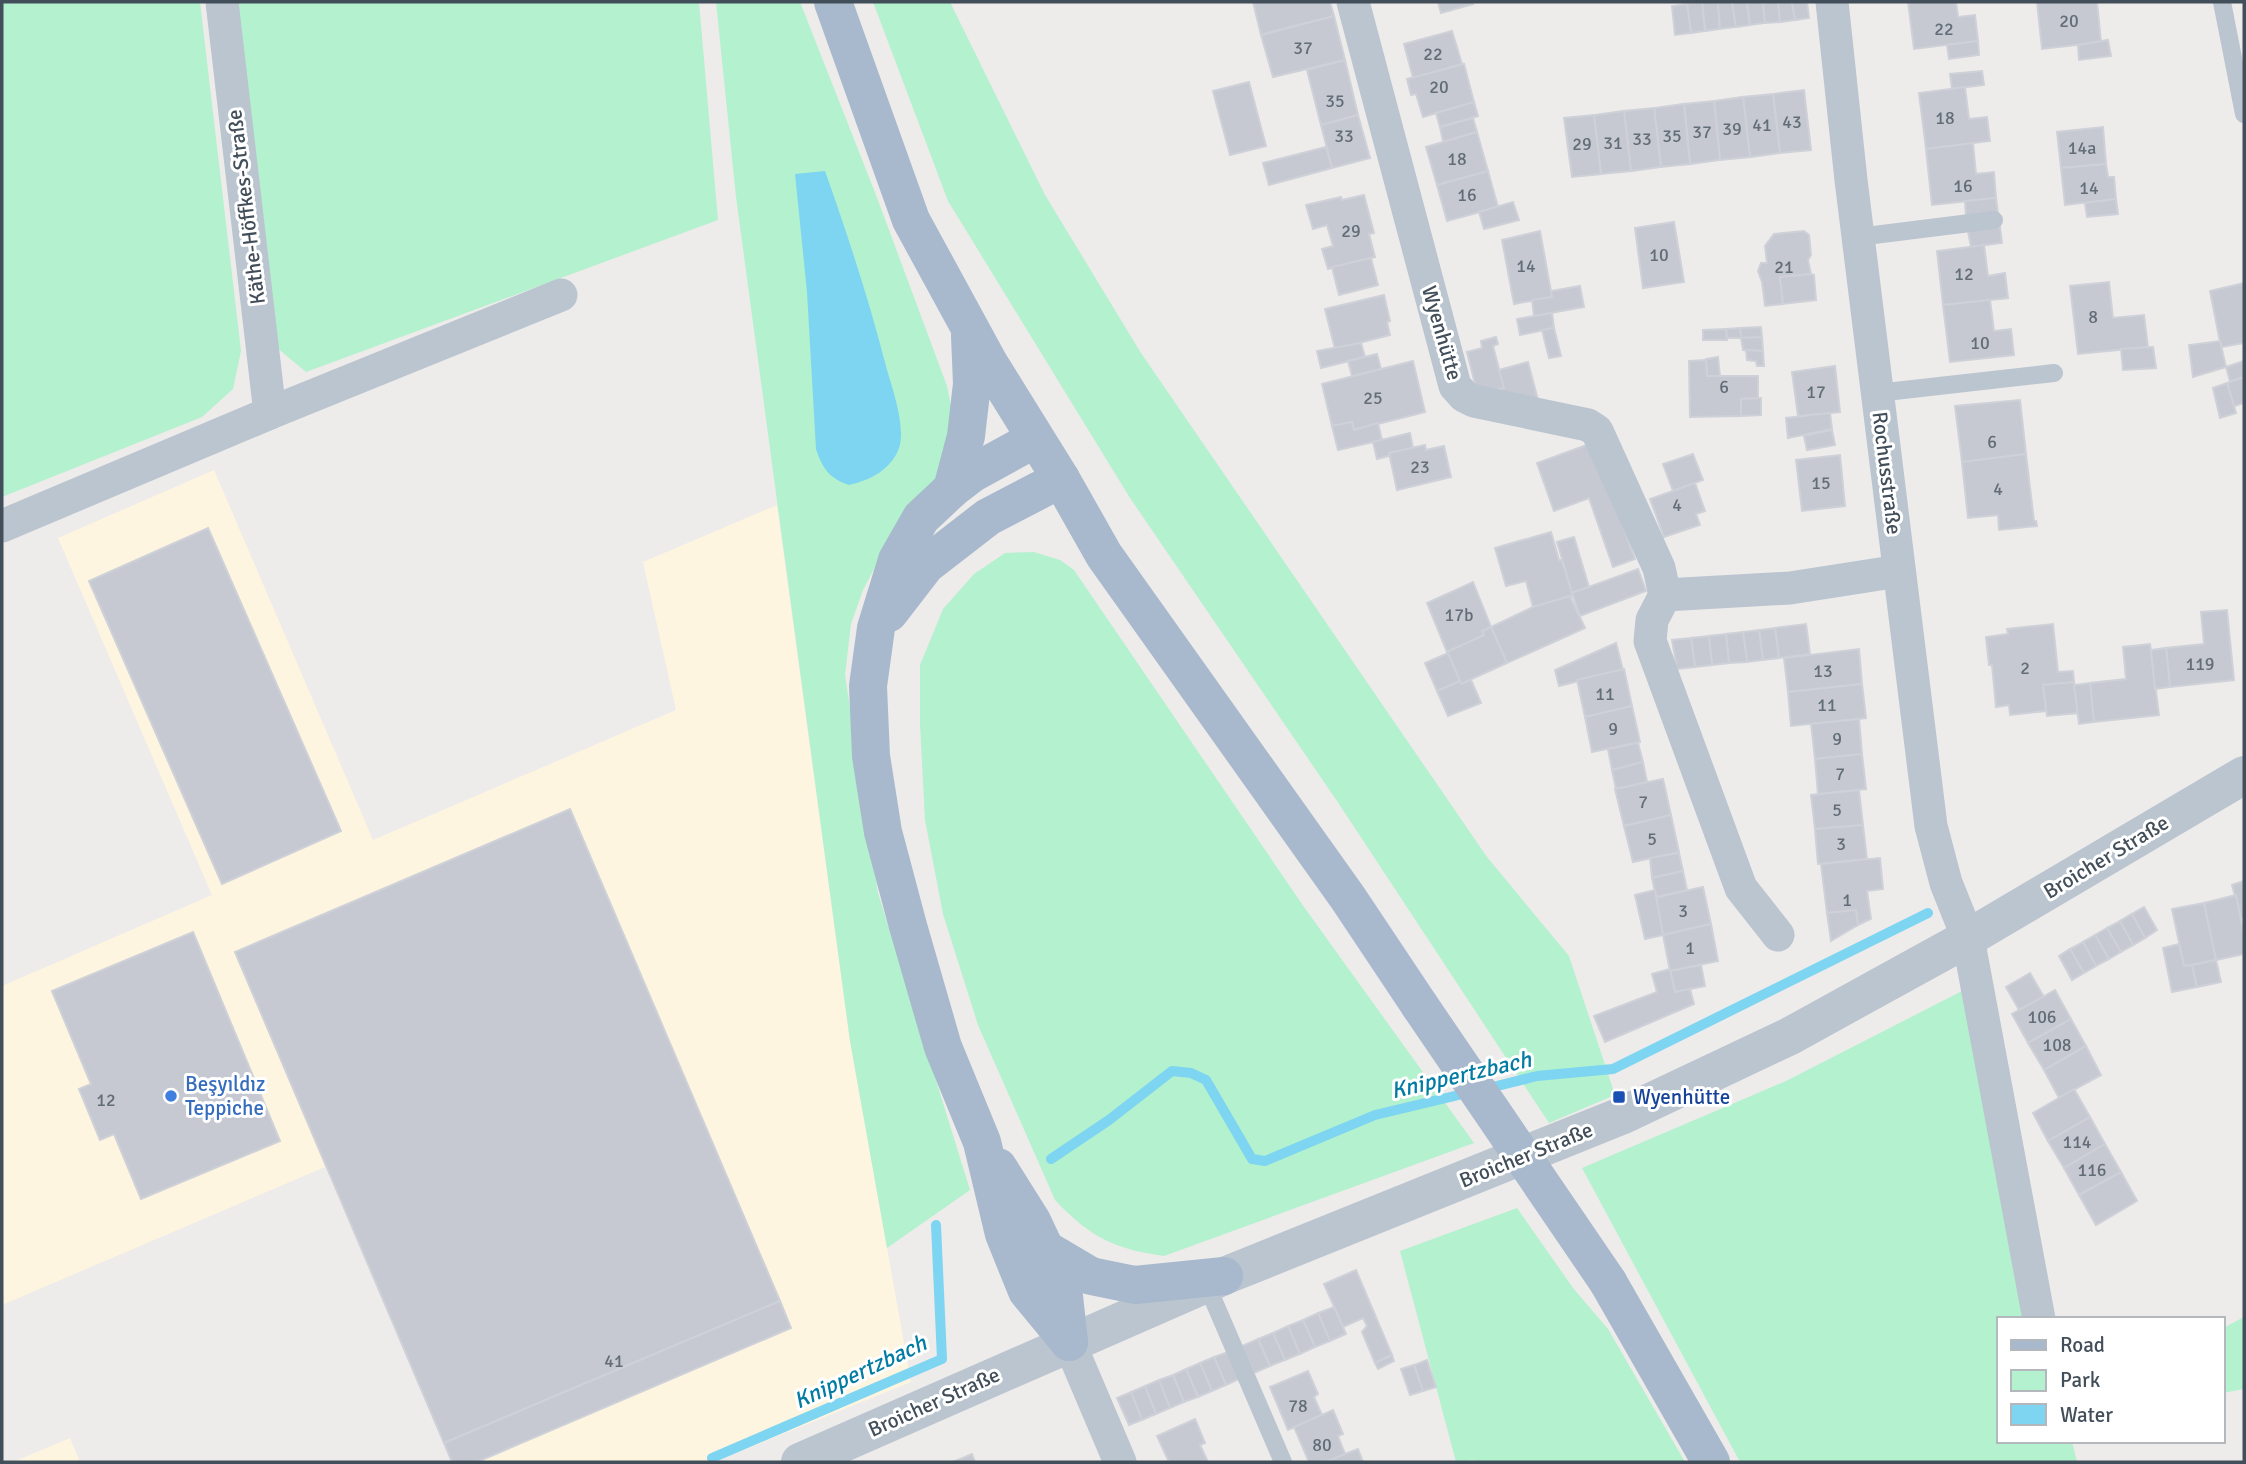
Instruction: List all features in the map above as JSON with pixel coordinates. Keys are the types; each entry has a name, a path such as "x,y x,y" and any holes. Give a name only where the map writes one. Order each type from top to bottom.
{"main road":[{"path":"833,2 911,220 969,328 1104,555 1348,898 1608,1282 1711,1462"},
{"path":"952,489 966,436 972,384 969,328"},
{"path":"1035,439 974,473 921,518 897,560 877,628 867,686 871,756 883,832 943,1047 982,1142 1004,1234 1027,1291 1069,1342"},
{"path":"877,628 926,565 988,517 1061,480"},
{"path":"982,1142 1048,1250 1063,1287 1069,1342"},
{"path":"1048,1250 1091,1276 1135,1285 1215,1280"}],"street":[{"name":"Käthe-Höffkes-Straße","path":"222,2 270,413"},
{"name":"Wyenhütte","path":"1353,2 1455,386 1464,396 1474,401 1588,425 1597,431 1659,568 1665,595"},
{"name":"Rochusstraße","path":"1832,2 1858,237 1931,826 1946,883 1968,938"},
{"path":"2,526 561,295"},
{"path":"1778,935 1741,888 1650,641 1652,620 1665,595 1790,589 1899,571"},
{"name":"Broicher Straße","path":"800,1462 1215,1280 1621,1116 1790,1036 1968,938 2244,775"},
{"path":"1968,938 2039,1317"},
{"path":"1069,1342 1120,1462"}],"lane":[{"path":"2222,2 2244,114"},
{"path":"1858,237 1994,220"},
{"path":"1877,393 2054,373"},
{"path":"1215,1280 1283,1462"}],"shaded area":[{"path":"214,470 373,840 676,710 643,562 777,505 850,1041 911,1382 714,1462 452,1462 325,1167 2,1305 2,986 212,895 58,538"},
{"path":"70,1438 80,1462 13,1462"}],"green space":[{"path":"2,2 200,2 241,351 233,389 202,417 2,497"},
{"path":"238,2 699,2 718,220 306,372 276,347"},
{"path":"716,2 800,2 947,386 953,416 941,479 882,554 863,590 851,624 845,675 878,893 970,1190 887,1248 850,1041 736,197"},
{"path":"873,2 950,2 1045,195 1141,353 1487,857 1569,956 1615,1095 1549,1123 1339,804 1130,498 948,201"},
{"path":"1034,552 1060,560 1074,570 1304,907 1474,1143 1164,1256 1131,1249 1104,1239 1080,1223 1055,1200 978,1025 943,914 925,820 920,724 920,665 943,609 974,574 1005,553"},
{"path":"1962,991 2037,1317 1997,1317 1997,1443 2072,1443 2077,1462 1740,1462 1582,1168 1786,1081"},
{"path":"1517,1208 1573,1288 1608,1329 1685,1462 1456,1462 1400,1251"},
{"path":"2244,1317 2244,1389 2225,1393 2225,1327"}],"water":[{"path":"825,171 873,320 901,430 899,448 891,462 872,477 849,485 828,472 816,449 807,292 795,174"}],"building":[{"path":"1253,2 1330,2 1334,16 1261,35"},
{"path":"1438,2 1472,2 1473,4 1441,13"},
{"path":"1702,2 1718,2 1720,29 1705,31"},
{"path":"1702,2 1705,31 1691,33 1687,4"},
{"path":"1718,2 1732,2 1736,27 1720,29"},
{"path":"1732,2 1747,2 1750,25 1736,27"},
{"path":"1747,2 1763,2 1765,23 1750,25"},
{"path":"1763,2 1778,2 1780,22 1765,23"},
{"path":"1778,2 1792,2 1795,20 1780,22"},
{"path":"1792,2 1807,2 1809,18 1795,20"},
{"path":"1908,2 1956,2 1958,17 1975,15 1978,41 1914,49"},
{"path":"2037,2 2097,2 2101,42 2042,49"},
{"path":"1687,4 1691,33 1675,35 1672,6"},
{"path":"1334,16 1345,60 1273,77 1261,35"},
{"path":"1452,31 1462,64 1413,78 1404,44"},
{"path":"2108,40 2111,56 2079,60 2078,45"},
{"path":"1978,41 1979,55 1949,59 1947,45"},
{"path":"1345,60 1358,115 1321,125 1307,70"},
{"path":"1464,64 1474,102 1423,117 1416,94 1411,95 1407,79"},
{"path":"1982,71 1984,85 1952,89 1950,74"},
{"path":"1249,82 1266,146 1230,155 1213,91"},
{"path":"1965,87 1969,119 1987,117 1990,141 1926,149 1919,93"},
{"path":"1804,90 1811,150 1780,153 1773,94"},
{"path":"1773,94 1780,153 1750,157 1743,97"},
{"path":"1743,97 1750,157 1720,160 1714,101"},
{"path":"1714,101 1720,160 1690,164 1684,104"},
{"path":"1474,102 1478,116 1440,127 1436,113"},
{"path":"1684,104 1690,164 1661,167 1654,108"},
{"path":"1654,108 1661,167 1631,171 1624,111"},
{"path":"1624,111 1631,171 1601,174 1594,115"},
{"path":"1358,115 1370,158 1332,168 1321,125"},
{"path":"1594,115 1601,174 1572,177 1564,118"},
{"path":"1473,118 1477,132 1443,142 1440,127"},
{"path":"2103,127 2106,164 2061,168 2057,132"},
{"path":"1477,132 1488,171 1437,185 1426,147"},
{"path":"1973,143 1976,174 1994,172 1996,198 1932,205 1926,149"},
{"path":"1326,147 1332,168 1269,185 1263,163"},
{"path":"2106,164 2108,177 2114,177 2116,199 2065,205 2061,168"},
{"path":"1488,171 1498,207 1447,221 1437,185"},
{"path":"1364,195 1374,233 1369,234 1375,257 1328,269 1322,249 1333,246 1327,225 1313,229 1306,205"},
{"path":"1996,198 1998,213 1966,216 1965,201"},
{"path":"2116,199 2118,214 2087,217 2085,203"},
{"path":"1513,202 1519,220 1484,229 1479,212"},
{"path":"1674,222 1684,282 1643,288 1635,228"},
{"path":"2000,227 2002,243 1971,247 1968,231"},
{"path":"1540,231 1552,297 1514,304 1502,240"},
{"path":"1804,231 1809,235 1811,255 1808,260 1811,274 1780,277 1783,304 1765,306 1758,271 1761,263 1767,263 1765,246 1774,234"},
{"path":"1984,245 1988,276 2005,273 2008,298 1943,305 1937,251"},
{"path":"1371,258 1378,285 1339,295 1332,267"},
{"path":"1814,275 1816,300 1783,304 1780,277"},
{"path":"2109,282 2113,318 2144,315 2148,347 2078,354 2070,286"},
{"path":"2244,283 2244,343 2221,347 2210,291"},
{"path":"1580,286 1584,307 1534,316 1532,300 1552,297 1551,291"},
{"path":"1384,295 1390,335 1335,349 1325,309"},
{"path":"1990,300 1994,331 2011,329 2014,355 1950,362 1943,305"},
{"path":"1552,313 1554,328 1520,335 1517,319"},
{"path":"1761,327 1762,337 1741,338 1740,328"},
{"path":"1554,328 1561,356 1549,358 1542,330"},
{"path":"1740,328 1741,338 1727,338 1726,329"},
{"path":"1726,329 1727,340 1703,340 1703,330"},
{"path":"1496,337 1498,344 1493,346 1504,388 1480,394 1477,392 1467,352 1482,348 1481,341"},
{"path":"1762,337 1763,351 1743,350 1741,338"},
{"path":"2220,341 2226,367 2193,377 2189,345"},
{"path":"1361,343 1365,357 1321,368 1317,351"},
{"path":"2153,347 2156,368 2123,370 2121,349"},
{"path":"1746,350 1763,351 1764,366 1757,366 1756,361 1747,360"},
{"path":"1377,354 1381,369 1352,376 1348,361"},
{"path":"1718,357 1720,376 1707,376 1706,359"},
{"path":"1706,360 1707,376 1758,376 1758,398 1741,399 1741,416 1690,417 1689,361"},
{"path":"1413,361 1425,412 1354,430 1352,422 1332,426 1322,384"},
{"path":"2244,361 2244,377 2230,381 2226,367"},
{"path":"1528,362 1538,400 1493,391 1504,388 1499,370"},
{"path":"1835,366 1840,412 1798,416 1792,372"},
{"path":"2244,377 2244,403 2234,406 2227,383"},
{"path":"2227,383 2236,413 2220,418 2213,388"},
{"path":"1761,398 1761,415 1741,416 1741,399"},
{"path":"2020,400 2026,454 1962,462 1955,406"},
{"path":"1830,413 1832,429 1788,438 1786,418"},
{"path":"1352,422 1354,430 1378,423 1382,440 1338,450 1332,426"},
{"path":"1832,430 1835,445 1807,450 1804,436"},
{"path":"1410,433 1413,448 1389,453 1389,456 1377,459 1373,442"},
{"path":"1592,443 1635,559 1613,567 1589,498 1554,511 1537,463"},
{"path":"1425,445 1426,450 1444,446 1451,477 1397,490 1389,453"},
{"path":"1693,454 1703,480 1673,491 1663,464"},
{"path":"2026,454 2034,521 2037,526 1999,530 1998,515 1968,518 1962,462"},
{"path":"1840,455 1845,506 1802,511 1796,460"},
{"path":"1695,483 1705,511 1696,514 1700,525 1664,537 1650,499"},
{"path":"208,528 341,831 222,884 89,581"},
{"path":"1551,532 1573,596 1533,607 1526,581 1506,586 1495,548"},
{"path":"1574,537 1589,587 1572,593 1557,542"},
{"path":"1638,569 1646,591 1580,616 1572,593"},
{"path":"1473,582 1491,627 1482,631 1484,635 1447,652 1427,603"},
{"path":"1570,596 1585,628 1507,663 1491,627 1533,607"},
{"path":"2227,610 2234,680 2170,687 2166,648 2204,644 2201,612"},
{"path":"1806,624 1810,654 1779,658 1775,628"},
{"path":"2053,624 2058,672 2073,671 2074,682 2043,685 2046,711 2010,715 2009,705 1996,707 1986,637 2008,634 2007,629"},
{"path":"1491,627 1507,663 1461,684 1447,652 1484,635 1482,631"},
{"path":"1775,628 1779,658 1763,660 1759,630"},
{"path":"1759,630 1763,660 1747,662 1743,632"},
{"path":"1743,632 1747,662 1729,663 1726,634"},
{"path":"1726,634 1729,663 1712,665 1709,636"},
{"path":"1709,636 1712,665 1695,667 1691,638"},
{"path":"1691,638 1695,667 1677,669 1672,640"},
{"path":"1616,643 1623,670 1559,686 1555,670"},
{"path":"2150,644 2159,715 2094,722 2090,683 2126,679 2123,647"},
{"path":"2166,648 2170,687 2155,689 2151,650"},
{"path":"1859,649 1862,684 1788,692 1784,658"},
{"path":"1448,653 1460,681 1437,691 1425,663"},
{"path":"1624,669 1632,706 1585,717 1577,680"},
{"path":"1471,680 1481,703 1448,716 1437,691 1460,681 1461,684"},
{"path":"2074,682 2078,713 2047,716 2043,685"},
{"path":"2090,683 2094,722 2079,724 2074,685"},
{"path":"1862,684 1866,718 1791,726 1788,692"},
{"path":"1632,706 1640,742 1592,752 1585,717"},
{"path":"1859,719 1862,754 1815,759 1811,724"},
{"path":"1638,743 1643,762 1612,770 1608,749"},
{"path":"1862,754 1866,789 1818,794 1815,759"},
{"path":"1643,762 1647,782 1616,789 1612,770"},
{"path":"1663,779 1671,815 1624,826 1615,789"},
{"path":"1859,790 1863,825 1815,829 1811,795"},
{"path":"570,809 780,1301 444,1443 235,952"},
{"path":"1671,815 1679,852 1633,862 1624,826"},
{"path":"1863,825 1867,859 1818,864 1815,829"},
{"path":"1679,853 1683,871 1652,878 1650,858"},
{"path":"1880,858 1883,889 1867,891 1871,919 1858,925 1856,910 1827,913 1821,864"},
{"path":"1683,871 1687,890 1656,897 1652,878"},
{"path":"2244,881 2244,917 2241,918 2232,885"},
{"path":"1703,887 1711,924 1663,935 1654,898"},
{"path":"1655,890 1663,935 1645,939 1635,895"},
{"path":"2236,895 2244,935 2244,954 2216,960 2204,903"},
{"path":"2204,903 2216,960 2184,966 2172,909"},
{"path":"2144,907 2157,930 2145,938 2132,914"},
{"path":"1856,910 1858,925 1831,941 1827,913"},
{"path":"2132,914 2145,938 2133,945 2120,921"},
{"path":"2120,921 2133,945 2121,952 2107,928"},
{"path":"1711,924 1718,961 1670,971 1663,935"},
{"path":"2107,928 2121,952 2109,959 2095,935"},
{"path":"193,932 280,1141 141,1199 114,1134 100,1140 79,1089 91,1084 52,991"},
{"path":"2095,935 2109,959 2096,966 2083,942"},
{"path":"2083,942 2096,966 2084,973 2070,949"},
{"path":"2179,944 2184,966 2192,965 2197,987 2172,992 2163,948"},
{"path":"2070,949 2084,973 2072,980 2059,956"},
{"path":"2216,960 2221,982 2197,987 2192,965"},
{"path":"1701,965 1705,986 1675,992 1670,971"},
{"path":"1670,969 1675,992 1690,989 1694,1004 1605,1042 1594,1016 1657,992 1652,974"},
{"path":"2030,973 2044,997 2019,1010 2006,987"},
{"path":"2055,990 2071,1019 2028,1043 2012,1014"},
{"path":"2071,1019 2086,1046 2044,1070 2028,1043"},
{"path":"2086,1046 2101,1075 2059,1098 2044,1070"},
{"path":"2074,1089 2090,1117 2048,1141 2033,1113"},
{"path":"2090,1117 2105,1144 2064,1168 2048,1141"},
{"path":"2105,1144 2121,1172 2079,1195 2064,1168"},
{"path":"2121,1172 2137,1201 2096,1225 2079,1195"},
{"path":"1356,1270 1392,1355 1375,1363 1362,1332 1367,1326 1363,1318 1343,1327 1324,1284"},
{"path":"780,1301 791,1328 477,1462 452,1462 444,1443"},
{"path":"1334,1307 1346,1334 1330,1341 1318,1313"},
{"path":"1318,1313 1330,1341 1315,1347 1303,1320"},
{"path":"1303,1320 1315,1347 1300,1354 1288,1326"},
{"path":"1288,1326 1300,1354 1285,1360 1273,1333"},
{"path":"1273,1333 1285,1360 1270,1366 1258,1339"},
{"path":"1258,1339 1270,1366 1254,1373 1242,1346"},
{"path":"1228,1352 1239,1379 1226,1385 1214,1357"},
{"path":"1392,1355 1394,1361 1378,1369 1375,1363"},
{"path":"1214,1357 1226,1385 1212,1391 1200,1363"},
{"path":"1427,1360 1436,1387 1423,1391 1414,1365"},
{"path":"1200,1363 1212,1391 1198,1397 1186,1369"},
{"path":"1414,1365 1423,1391 1410,1395 1401,1369"},
{"path":"1186,1369 1198,1397 1184,1402 1173,1375"},
{"path":"1308,1371 1318,1394 1314,1397 1322,1415 1288,1430 1270,1387"},
{"path":"1173,1375 1184,1402 1170,1408 1159,1380"},
{"path":"1159,1380 1170,1408 1156,1414 1145,1386"},
{"path":"1145,1386 1156,1414 1142,1420 1131,1392"},
{"path":"1131,1392 1142,1420 1129,1425 1117,1398"},
{"path":"1333,1410 1343,1434 1338,1436 1345,1454 1326,1462 1309,1462 1294,1427"},
{"path":"1195,1419 1205,1443 1200,1445 1208,1462 1169,1462 1157,1436"},
{"path":"1358,1449 1363,1462 1326,1462 1345,1454"},
{"path":"972,1454 975,1462 953,1462"}],"waterway":[{"name":"Knippertzbach","path":"1485,1089 1537,1076 1613,1069 1928,913"},
{"name":"Knippertzbach","path":"1051,1159 1109,1120 1172,1071 1191,1073 1206,1080 1252,1159 1265,1161 1375,1115 1467,1093"},
{"name":"Knippertzbach","path":"712,1458 942,1359 936,1225"}],"place":[{"name":"Beşyıldız Teppiche","path":"171,1096"},
{"name":"Wyenhütte","path":"1619,1097"}]}
